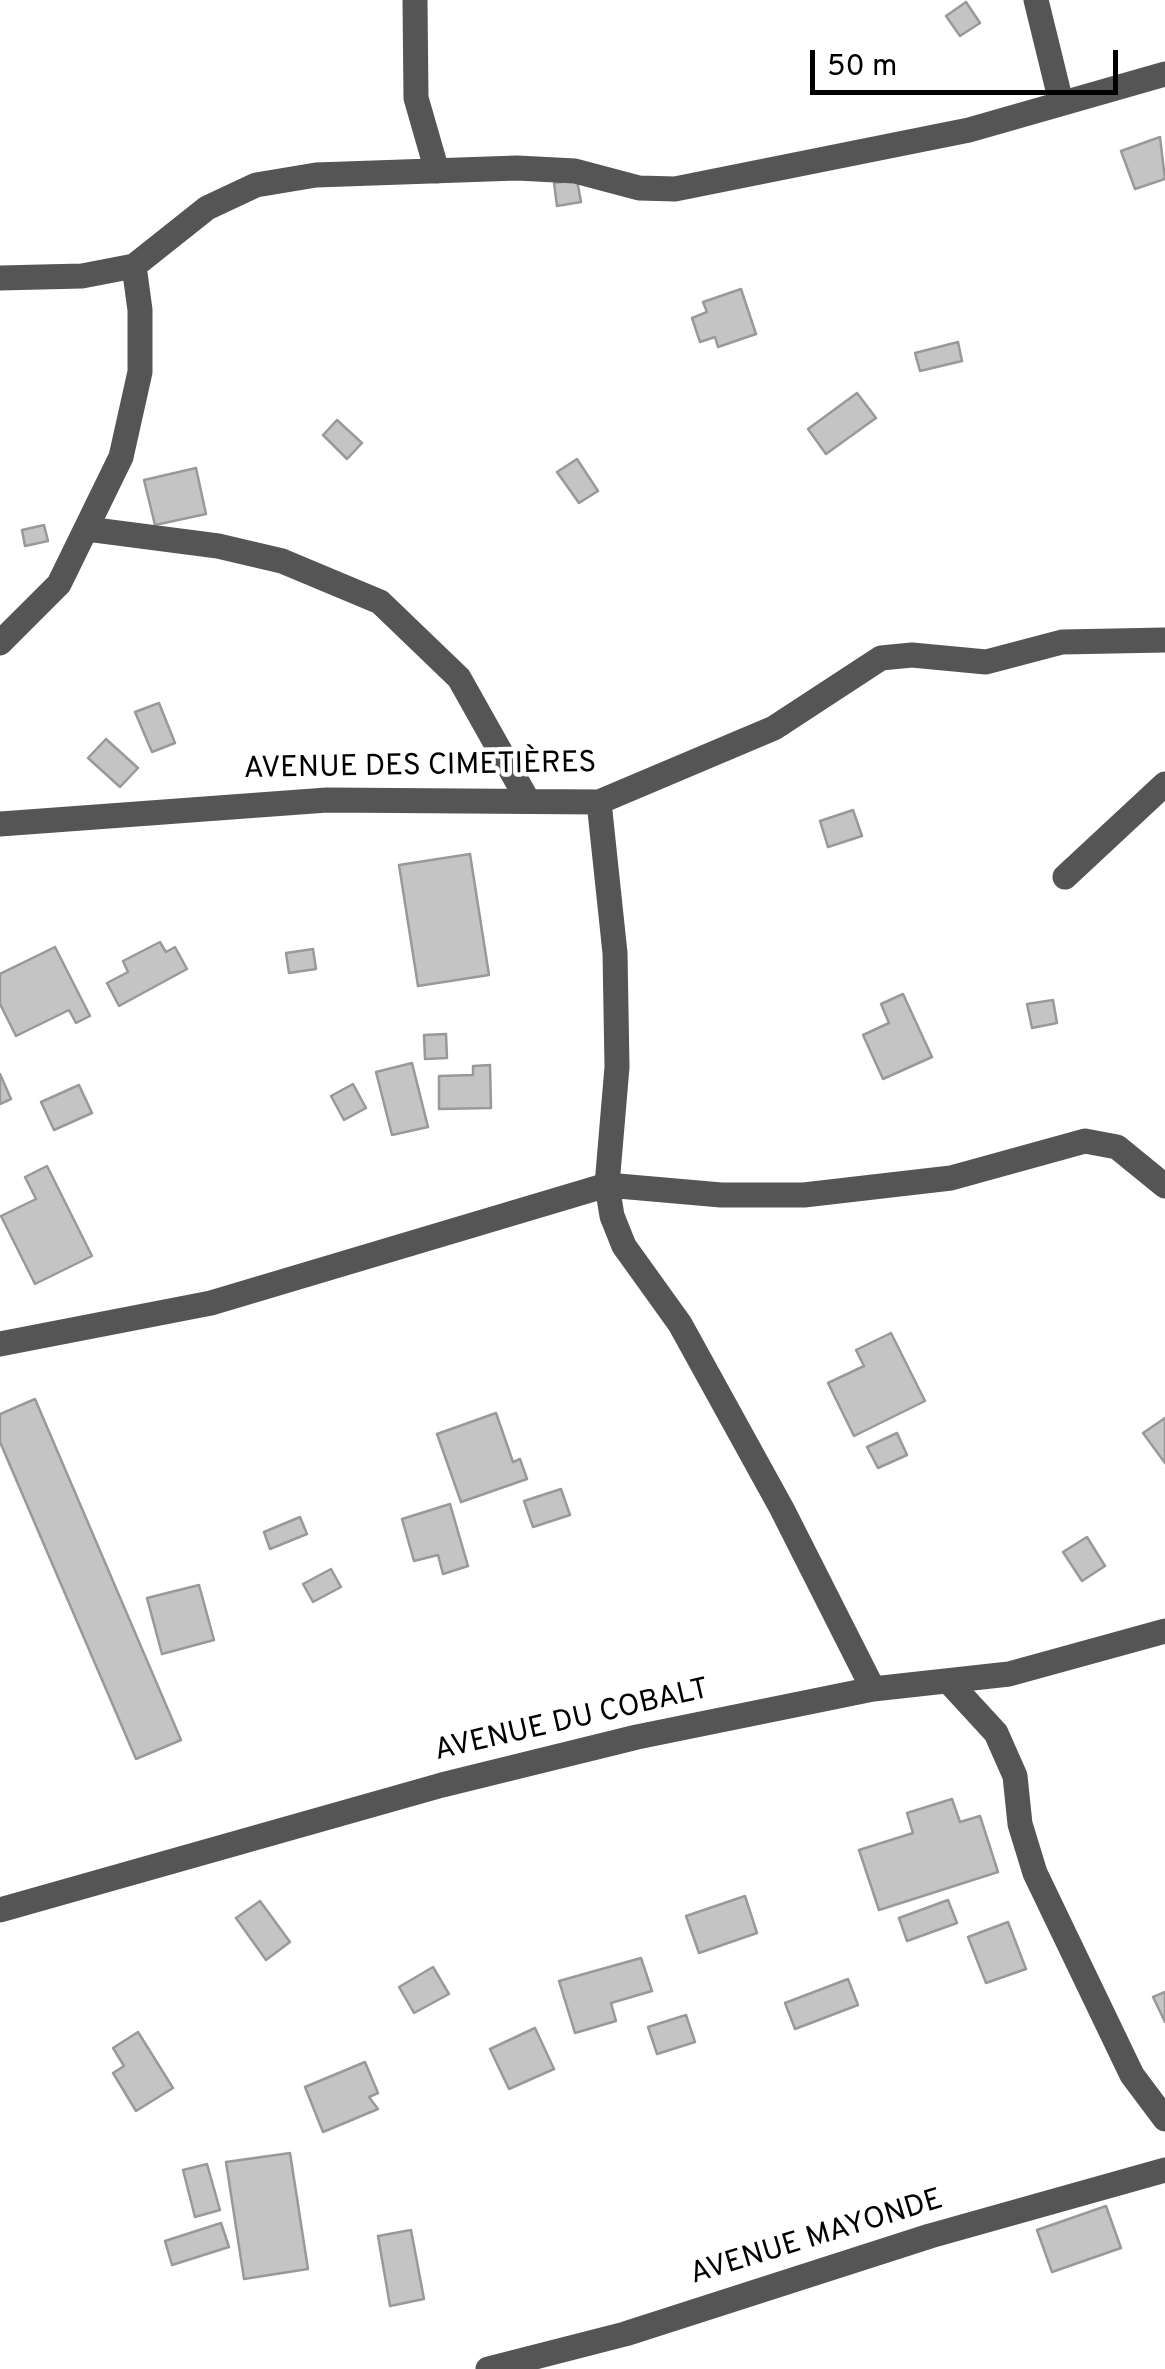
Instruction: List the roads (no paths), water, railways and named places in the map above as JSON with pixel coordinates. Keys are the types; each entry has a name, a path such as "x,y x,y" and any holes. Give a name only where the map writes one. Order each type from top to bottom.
{"street":[{"path":"415,0 416,98 437,171"},
{"path":"1036,0 1062,102"},
{"path":"0,278 82,276 134,266 208,208 256,185 316,175 574,171 639,188 675,190 969,130 1165,74"},
{"path":"0,643 59,584 121,457 140,372 140,310 134,266"},
{"path":"87,529 218,546 282,560 380,602 459,678 527,799"},
{"name":"AVENUE DES CIMETIÈRES","path":"0,824 218,804 527,799 599,802 774,728 880,658 912,655 986,662 1062,642 1165,640"},
{"path":"1065,876 1163,789"},
{"path":"599,802 615,953 617,1067 607,1185 624,1246 680,1324 782,1509 872,1689"},
{"path":"0,1344 211,1303 607,1185 721,1194 804,1194 951,1178 1085,1141 1117,1147 1165,1186"},
{"name":"AVENUE DU COBALT","path":"0,1910 442,1785 637,1738 872,1689 1009,1674 1165,1632"},
{"path":"950,1683 996,1734 1015,1776 1020,1824 1035,1873 1132,2074 1165,2120"},
{"name":"AVENUE MAYONDE","path":"488,2369 625,2334 930,2236 1165,2170"}]}
